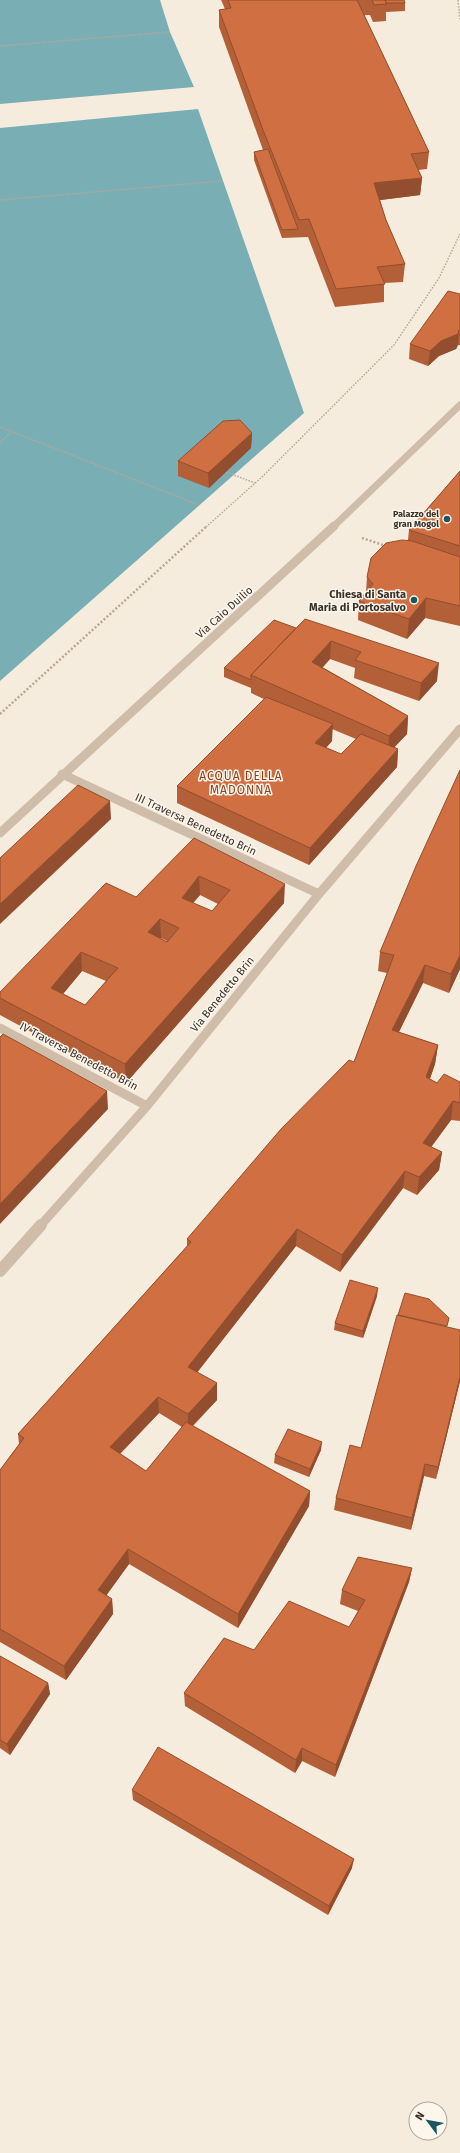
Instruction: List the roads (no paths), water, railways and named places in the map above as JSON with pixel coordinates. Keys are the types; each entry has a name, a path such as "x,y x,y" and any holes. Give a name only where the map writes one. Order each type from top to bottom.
{"street":[{"name":"Via Caio Duilio","path":"0,833 62,774 333,528 460,405"},
{"name":"Via Benedetto Brin","path":"0,1271 147,1106 319,894 460,729"},
{"name":"III Traversa Benedetto Brin","path":"62,774 319,894"},
{"name":"IV Traversa Benedetto Brin","path":"0,1028 147,1106"}],"water":[{"path":"0,0 160,0 170,32 194,87 0,104"},
{"path":"198,109 304,413 0,681 0,128"}],"place":[{"name":"Palazzo del gran Mogol","path":"447,519"},
{"name":"Chiesa di Santa Maria di Portosalvo","path":"414,600"}],"district":[{"name":"ACQUA DELLA MADONNA","path":"241,783"}]}
